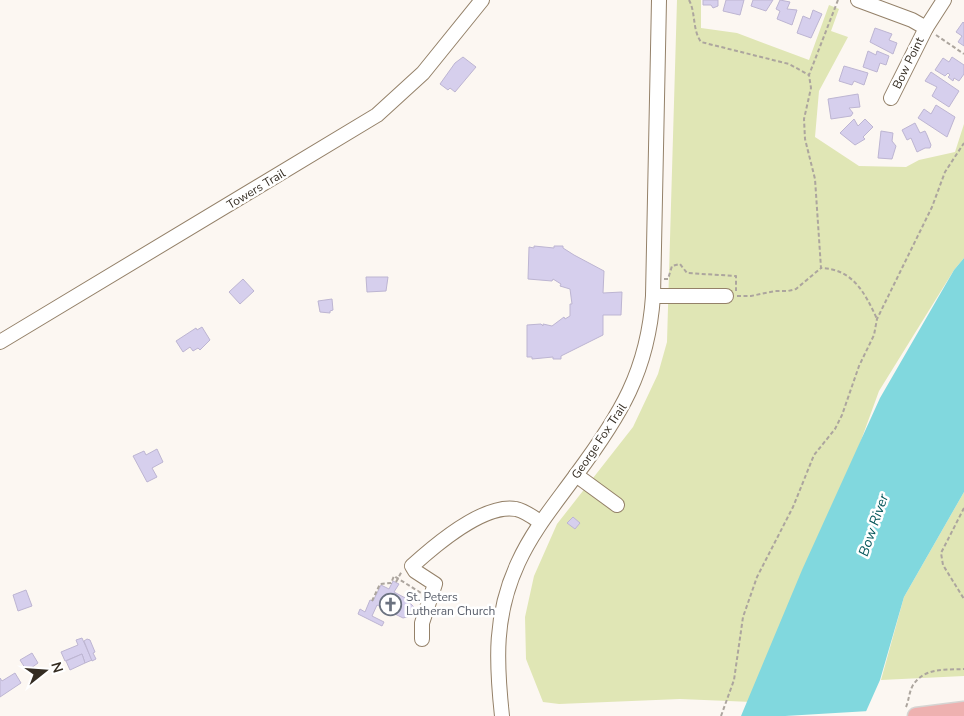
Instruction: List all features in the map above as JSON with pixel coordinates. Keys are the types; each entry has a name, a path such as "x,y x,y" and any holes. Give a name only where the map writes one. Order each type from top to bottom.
{"main road":[{"path":"910,712 926,715 953,715 964,710"}],"street":[{"name":"Towers Trail","path":"0,342 377,115 423,73 482,0"},
{"name":"George Fox Trail","path":"502,716 496,666 499,631 505,598 517,564 540,522 576,475 625,402 638,372 648,338 653,296 659,0"},
{"path":"858,0 912,20 926,28"},
{"name":"Bow Point","path":"890,98 926,28 944,0"},
{"path":"653,296 731,296"},
{"path":"576,475 617,505"},
{"path":"422,639 422,622 435,584 414,571 412,566 467,524 495,512 516,509 540,522"}],"path":[{"path":"689,0 693,9 695,31 701,42 789,64 809,74"},
{"path":"821,268 815,179 804,128 811,88 809,74 815,64 838,0"},
{"path":"926,28 964,54"},
{"path":"721,716 734,680 743,617 757,577 793,507 814,455 835,429 842,415 859,366 874,336 877,319 932,206 945,172 964,143"},
{"path":"653,280 668,279 672,266 680,264 687,273 736,276 731,296 751,296 774,290 788,292 796,289 821,268 838,270 853,279 877,319"},
{"path":"964,508 941,553 944,565 964,599"},
{"path":"372,601 380,584 390,583 394,576 417,588 424,598"},
{"path":"910,712 914,684 924,675 937,670 964,669"}],"green space":[{"path":"677,0 701,0 701,28 737,33 809,60 829,5 839,9 831,31 848,37 819,91 815,137 859,166 906,167 919,160 955,152 964,124 964,258 954,270 879,391 828,531 752,702 680,699 559,704 543,702 526,659 525,617 534,576 557,524 633,427 658,374 667,342"},
{"path":"964,492 964,676 881,680 904,597"}],"water":[{"name":"Bow River","path":"964,258 964,492 904,597 880,680 864,716 741,716 802,570 880,398 954,270"}],"pier":[{"path":"869,711 867,716 785,716"}],"building":[{"path":"703,0 718,0 718,6 713,8 711,5 703,5"},
{"path":"726,0 744,0 740,15 723,11"},
{"path":"753,0 773,0 766,11 751,6"},
{"path":"780,0 790,2 787,9 797,10 792,25 777,19 780,11 776,9"},
{"path":"813,10 822,14 811,38 797,33 803,16 810,19"},
{"path":"963,22 964,46 958,42 962,36 956,32"},
{"path":"875,28 892,34 889,40 897,43 893,54 870,42"},
{"path":"868,51 876,55 877,51 889,56 886,65 880,63 877,72 863,67"},
{"path":"463,57 476,67 455,92 450,88 448,90 440,84 455,63"},
{"path":"952,57 964,65 964,74 959,81 954,78 953,81 948,77 950,75 948,73 945,76 935,70 943,58 949,62"},
{"path":"844,66 868,73 864,85 854,81 852,85 839,81"},
{"path":"931,72 959,91 949,107 932,96 937,87 925,81"},
{"path":"858,94 860,107 849,108 853,113 851,116 831,119 828,99"},
{"path":"936,105 955,117 947,137 918,118 924,109 931,114"},
{"path":"854,119 858,126 865,119 873,127 863,137 865,139 855,145 840,133"},
{"path":"915,123 920,133 925,131 931,145 930,148 917,152 911,138 907,140 902,130"},
{"path":"881,131 893,133 892,141 896,146 892,159 878,158"},
{"path":"534,246 554,248 554,246 563,246 563,248 574,255 604,271 603,293 622,292 621,315 603,315 603,335 561,356 561,359 553,359 553,357 532,359 532,357 527,357 527,325 541,324 543,326 543,324 552,326 564,317 565,319 570,316 570,304 572,304 570,289 560,286 561,284 553,279 552,281 528,279 529,247 534,248"},
{"path":"366,277 388,277 386,291 367,292"},
{"path":"243,279 254,291 240,304 229,292"},
{"path":"332,299 333,310 330,313 320,312 318,301"},
{"path":"202,327 210,340 200,350 198,348 193,351 190,347 183,352 176,341 196,328 197,330"},
{"path":"157,449 163,462 152,468 157,477 147,482 133,456 144,451 146,455"},
{"path":"573,517 580,523 575,529 567,523"},
{"name":"St. Peters Lutheran Church","path":"393,581 399,584 394,592 411,601 410,603 414,607 410,616 403,618 377,605 372,616 384,622 382,626 358,614 360,609 365,612 370,600 373,601 381,585 389,589"},
{"path":"26,590 32,606 18,611 13,595"},
{"path":"82,638 92,660 85,663 82,654 65,661 61,652 78,645 76,640"},
{"path":"90,640 95,652 93,653 96,659 92,661 84,641"},
{"path":"32,653 38,663 27,671 20,660"},
{"path":"82,654 85,663 70,670 66,661"},
{"path":"15,673 21,683 0,697 0,678 2,681"}],"place":[{"name":"St. Peters Lutheran Church","path":"390,604"}]}
